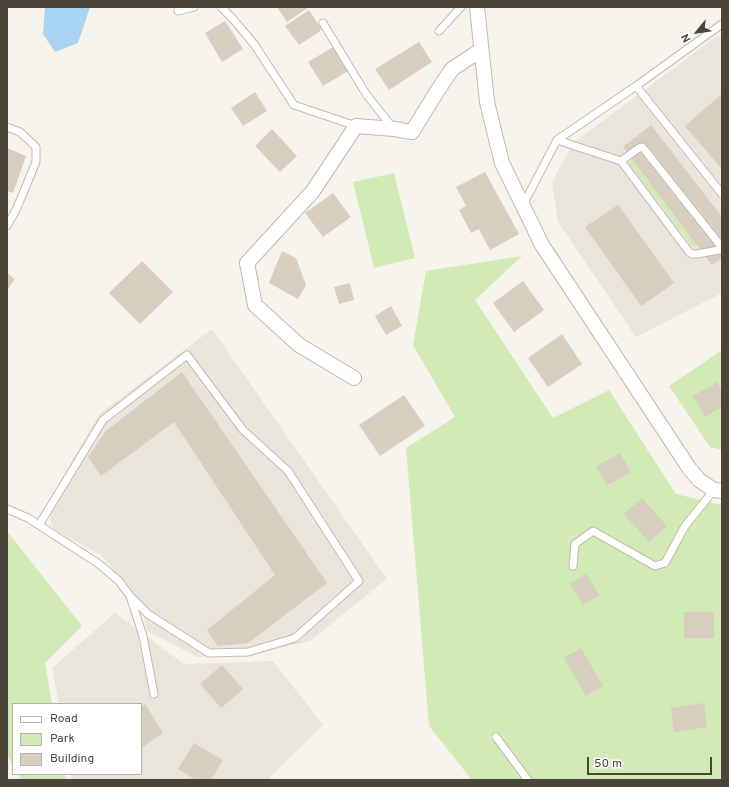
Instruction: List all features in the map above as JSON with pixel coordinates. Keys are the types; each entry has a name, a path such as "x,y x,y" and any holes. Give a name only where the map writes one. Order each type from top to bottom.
{"street":[{"path":"477,7 487,102 502,163 542,245 689,468 699,480 718,491"},
{"path":"354,378 299,345 255,305 248,263 314,191 356,126 412,132 452,69 481,50"}],"lane":[{"path":"178,11 194,7"},
{"path":"221,7 254,44 294,105 356,126"},
{"path":"439,31 462,7"},
{"path":"323,23 366,94 394,129"},
{"path":"523,205 557,140 636,86 722,24"},
{"path":"636,86 721,191"},
{"path":"7,127 20,132 36,147 36,162 16,210 7,226"},
{"path":"557,140 622,161 692,254 719,250 721,248 642,147 622,161"},
{"path":"7,509 28,518 99,564 119,581 130,596 148,614 209,653 248,652 295,638 359,581 288,471 243,430 187,355 103,420 39,525"},
{"path":"573,566 575,544 594,532 655,566 665,563 685,526 718,491"},
{"path":"130,596 143,636 154,694"},
{"path":"496,737 528,780"}],"shaded area":[{"path":"716,37 722,37 722,293 636,337 558,222 552,182 573,143"},
{"path":"212,329 387,579 310,641 259,653 198,657 147,631 140,601 101,555 53,529 48,503 99,414"},
{"path":"115,613 184,664 273,661 323,725 267,780 72,780 71,775 142,775 142,703 59,703 52,668"}],"green space":[{"path":"641,154 711,244 692,246 629,163"},
{"path":"394,173 415,258 374,268 353,182"},
{"path":"522,256 475,300 553,418 609,390 676,494 722,505 722,780 472,780 429,726 406,448 455,417 413,345 426,271"},
{"path":"722,350 722,450 710,447 669,386"},
{"path":"7,531 82,626 45,663 52,703 12,703 12,764 7,755"},
{"path":"18,775 65,775 67,780 21,780"}],"water":[{"path":"45,7 90,7 78,43 55,52 43,34"}],"building":[{"path":"277,7 309,7 287,22"},
{"path":"309,10 322,30 299,45 285,26"},
{"path":"225,21 243,49 222,62 205,33"},
{"path":"419,42 432,62 389,90 375,69"},
{"path":"333,47 348,71 323,86 308,62"},
{"path":"255,92 267,111 243,126 231,108"},
{"path":"722,94 722,169 685,126"},
{"path":"651,125 722,217 722,258 712,265 623,147"},
{"path":"272,129 297,156 280,172 255,146"},
{"path":"7,148 26,156 13,193 7,191"},
{"path":"485,172 519,234 490,250 479,229 471,233 459,210 466,206 456,187"},
{"path":"333,193 351,217 323,237 305,213"},
{"path":"618,205 674,283 641,306 585,227"},
{"path":"282,251 296,258 306,285 298,299 269,283"},
{"path":"142,261 173,292 140,324 109,293"},
{"path":"7,273 15,279 7,290"},
{"path":"523,281 544,310 514,332 493,303"},
{"path":"350,283 354,300 339,304 334,287"},
{"path":"391,306 402,326 386,335 375,316"},
{"path":"562,334 582,364 548,387 528,358"},
{"path":"182,372 327,583 248,643 218,646 207,630 275,575 174,422 101,476 88,457 106,431"},
{"path":"717,382 722,391 722,407 705,417 693,396"},
{"path":"404,395 425,426 380,456 359,425"},
{"path":"620,453 631,473 607,485 596,466"},
{"path":"642,498 667,526 649,542 624,514"},
{"path":"586,574 599,595 583,605 570,584"},
{"path":"684,612 714,612 714,638 684,638"},
{"path":"581,648 603,686 586,696 564,658"},
{"path":"222,665 243,689 221,708 200,684"},
{"path":"704,703 707,727 674,732 671,708"},
{"path":"145,704 163,733 142,747 142,706"},
{"path":"194,743 223,760 211,780 196,780 178,769"}]}
